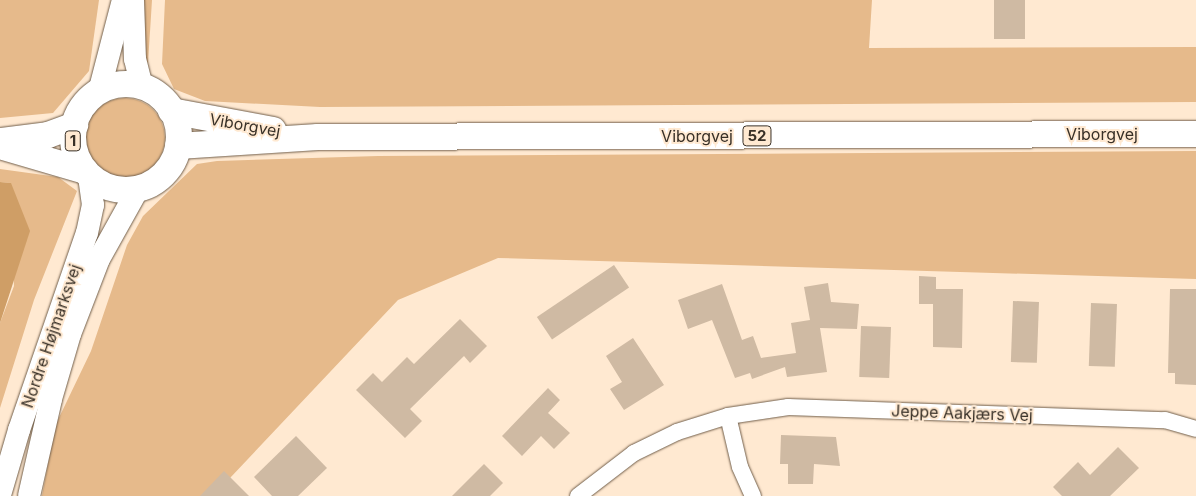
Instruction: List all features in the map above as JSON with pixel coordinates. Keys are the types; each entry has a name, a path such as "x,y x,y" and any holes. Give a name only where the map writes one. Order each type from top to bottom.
{"main road":[{"path":"99,92 113,86 142,87 159,96 171,110 176,122 178,146 166,172 138,189"},
{"name":"1","path":"87,173 76,154 74,125 85,104 99,92"},
{"name":"Viborgvej","path":"171,110 318,137"},
{"name":"1","path":"0,141 48,135 74,125"},
{"name":"Viborgvej","path":"178,146 318,137 1196,134"},
{"name":"1","path":"0,146 87,173 112,188 138,189"}],"street":[{"name":"1","path":"99,92 123,0"},
{"path":"133,0 135,59 142,87"},
{"name":"Nordre Højmarksvej","path":"0,494 19,430 87,233 93,206 87,173"},
{"name":"Nordre Højmarksvej","path":"29,496 51,399 70,334 99,259 138,189"},
{"name":"Jeppe Aakjærs Vej","path":"578,496 634,453 676,432 728,416 788,407 1165,420 1196,429"},
{"path":"728,416 740,467 753,496"}],"shaded area":[{"path":"0,0 99,0 89,71 53,113 0,118"},
{"path":"141,0 152,0 148,63 142,56"},
{"path":"165,0 872,0 869,48 1196,47 1196,102 320,107 205,101 174,89 162,64"},
{"path":"125,98 140,101 153,110 162,123 165,138 162,153 153,166 140,175 125,178 110,175 97,166 88,153 85,138 88,123 97,110 110,101"},
{"path":"1196,151 1196,279 498,258 398,300 213,496 42,496 55,426 91,351 127,245 143,216 197,164 217,161 378,156"},
{"path":"0,169 58,177 77,191 34,300 0,408 0,323 14,286 11,183 0,182"},
{"path":"0,182 11,183 30,231 0,323"}],"building":[{"path":"994,0 1025,0 1025,39 994,39"},
{"path":"614,265 629,287 552,339 537,317"},
{"path":"919,276 936,277 936,289 963,289 962,348 933,347 933,304 919,304"},
{"path":"828,283 831,302 859,304 857,329 820,328 827,372 787,377 785,367 752,379 750,373 735,378 712,320 688,329 678,300 722,284 742,340 753,336 761,358 796,353 791,323 810,320 804,287"},
{"path":"1170,289 1196,289 1196,385 1175,384 1175,373 1168,373"},
{"path":"1013,301 1039,302 1037,363 1011,362"},
{"path":"1091,303 1117,304 1115,367 1089,366"},
{"path":"460,319 487,346 470,363 464,356 410,409 422,421 405,438 356,390 373,373 382,382 407,357 414,364"},
{"path":"861,326 891,327 889,378 859,377"},
{"path":"633,338 664,385 624,410 610,389 622,382 606,356"},
{"path":"548,388 560,400 548,413 570,433 554,449 541,436 522,456 502,436"},
{"path":"781,435 836,437 840,466 814,464 813,484 788,484 788,464 780,464"},
{"path":"296,436 327,468 298,496 272,496 254,477"},
{"path":"1118,447 1139,468 1110,496 1062,496 1053,487 1078,462 1090,475"},
{"path":"484,464 503,483 490,496 452,496"},
{"path":"224,471 249,496 200,496"}]}
